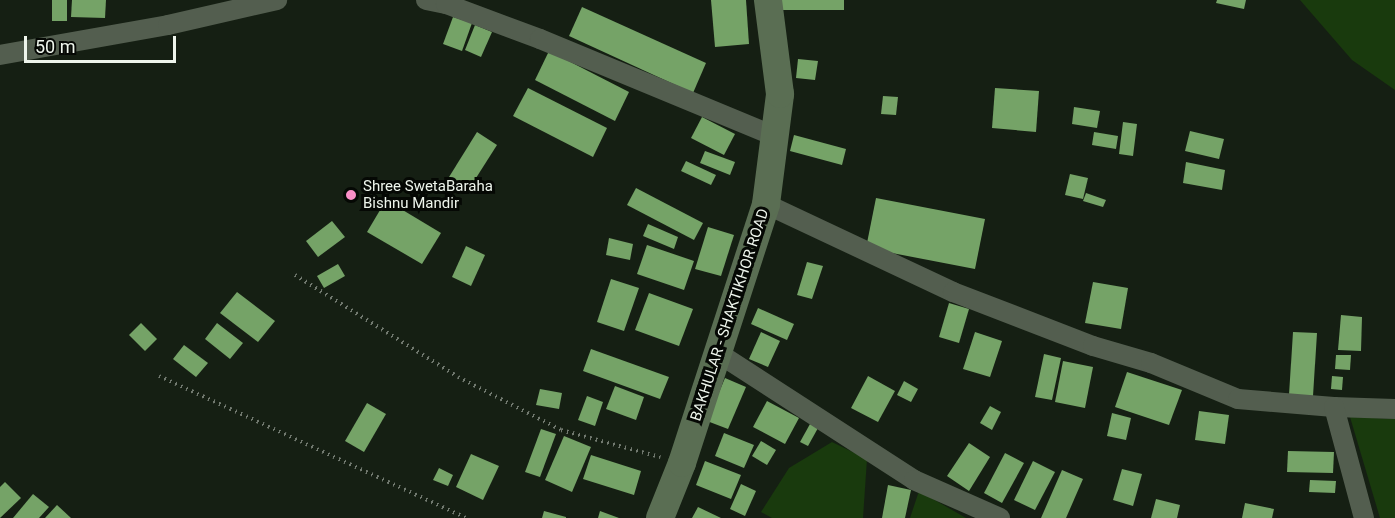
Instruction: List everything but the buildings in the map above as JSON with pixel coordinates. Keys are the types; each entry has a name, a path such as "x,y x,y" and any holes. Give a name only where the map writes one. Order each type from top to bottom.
{"street":[{"path":"0,56 168,25 277,0"},
{"path":"426,0 446,4 540,39 774,136"},
{"name":"BAKHULAR - SHAKTIKHOR ROAD","path":"660,518 682,463 766,204 780,94 768,0"},
{"path":"766,204 953,292 1093,346 1151,363 1238,399 1334,407 1395,409"},
{"path":"718,352 914,480 1000,518"},
{"path":"1334,407 1364,518"}],"path":[{"path":"295,275 458,377 561,430 682,463"},
{"path":"159,376 467,518"}],"green space":[{"path":"1300,0 1395,0 1395,90 1352,60"},
{"path":"1350,417 1395,419 1395,518 1380,518"},
{"path":"832,442 867,459 863,518 772,518 761,512 789,468"},
{"path":"919,491 966,518 910,518"}],"place":[{"name":"Shree SwetaBaraha Bishnu Mandir","path":"351,195"}]}
